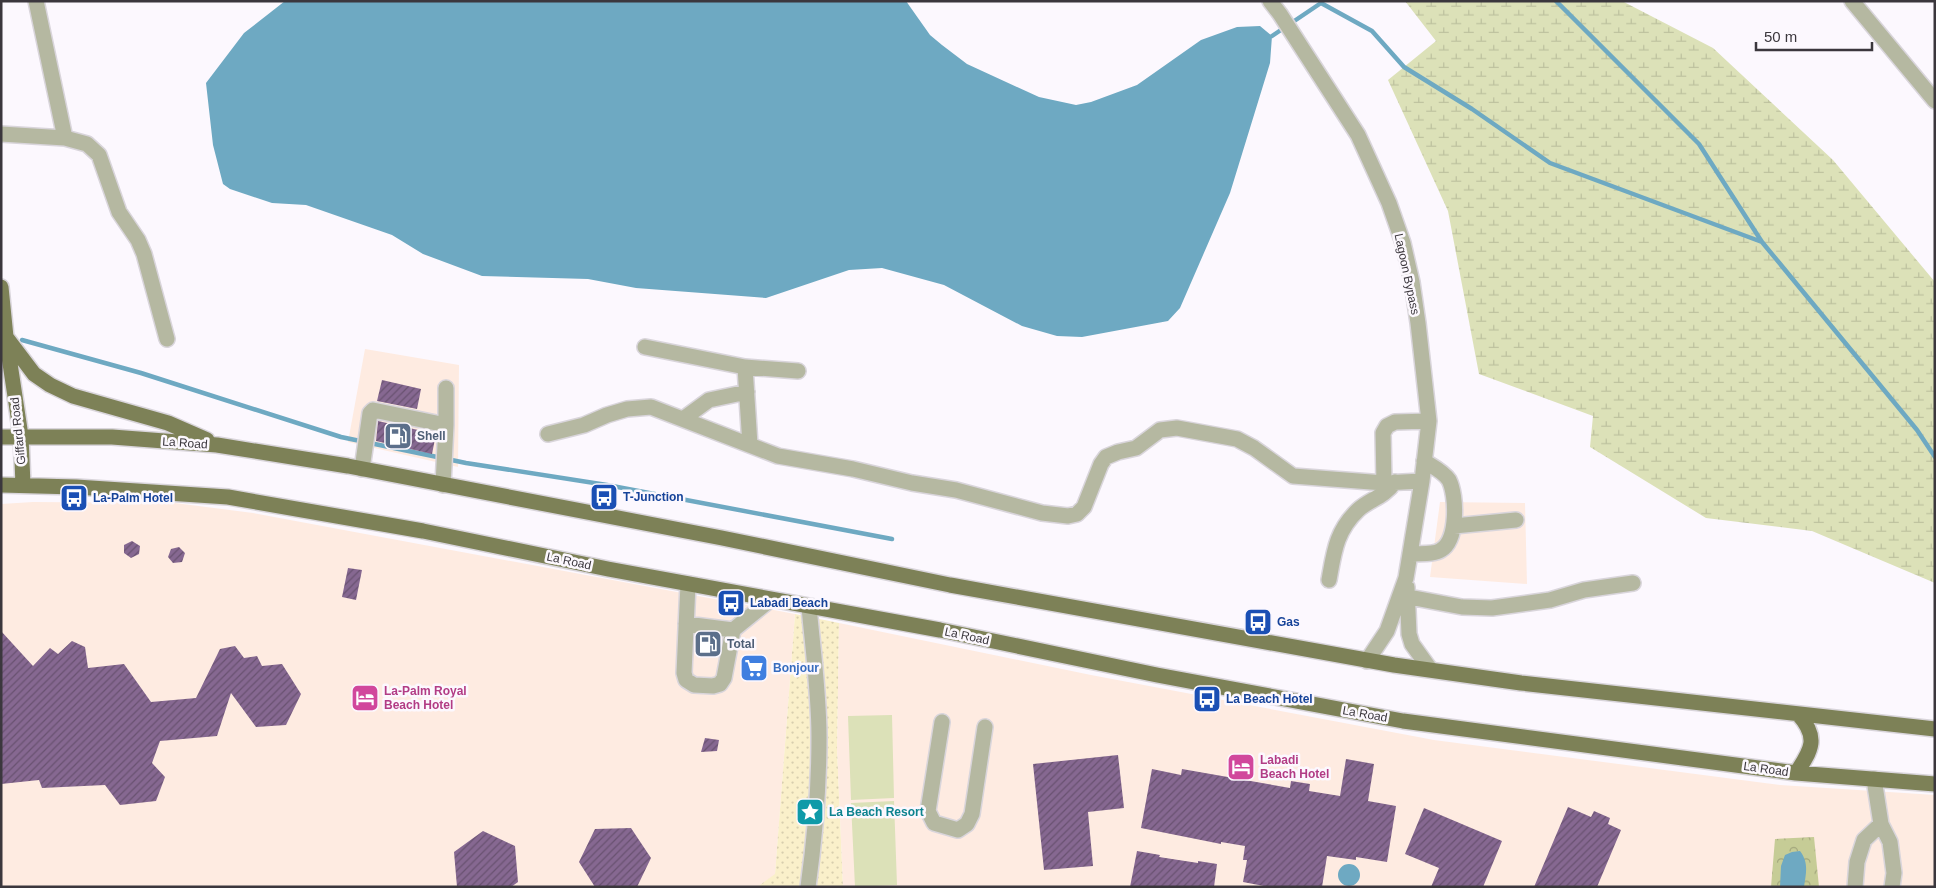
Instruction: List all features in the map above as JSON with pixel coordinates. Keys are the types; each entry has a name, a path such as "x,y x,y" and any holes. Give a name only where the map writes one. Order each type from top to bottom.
{"main road":[{"name":"Giffard Road","path":"1,287 6,337 21,436 23,485"},
{"path":"6,337 34,374 50,385 73,396 168,423 217,445"},
{"name":"La Road","path":"1,437 112,437 217,445 362,469 741,542 950,585 1367,660 1521,683 1935,729"},
{"name":"La Road","path":"1,485 228,497 423,531 770,600 940,630 1166,676 1403,721 1796,773 1935,784"},
{"path":"1796,773 1807,758 1811,742 1807,724 1798,714"}],"street":[{"path":"36,1 65,138"},
{"name":"Lagoon Bypass","path":"1270,1 1358,135 1389,203 1403,243 1412,282 1429,421 1422,481 1406,578 1386,631 1367,660"},
{"path":"1852,1 1935,101"},
{"path":"1,134 65,138 87,144 100,155 119,212 138,240 144,254 167,339"},
{"path":"644,347 745,367 798,371"},
{"path":"745,367 750,445"},
{"path":"443,485 446,388"},
{"path":"683,419 709,400 747,392"},
{"path":"548,434 584,425 626,409 651,407 778,456 956,490 1042,514 1068,516 1076,514 1084,507 1100,464 1106,457 1136,448 1160,430 1177,428 1237,439 1254,448 1293,476 1389,482 1422,481"},
{"path":"362,469 372,410 446,426"},
{"path":"1328,580 1339,536 1358,510 1386,493 1389,482 1383,433 1387,426 1395,422 1429,421"},
{"path":"1410,554 1440,551 1448,544 1454,526 1453,496 1449,480 1424,460"},
{"path":"1454,526 1516,520"},
{"name":"Lagoon Bypass","path":"1406,578 1412,644 1430,669"},
{"path":"1408,597 1462,607 1492,608 1550,600 1584,590 1634,583"},
{"path":"688,584 684,673 686,680 694,685 713,686 720,684 724,678 733,630 770,600"},
{"path":"806,886 814,844 819,736 809,607"},
{"path":"686,624 733,630"},
{"path":"942,722 928,812 934,823 958,830 967,824 972,814 985,727"},
{"path":"1874,779 1881,824 1890,842 1894,873 1892,887"},
{"path":"1855,887 1857,862 1864,840 1881,824"}],"shaded area":[{"path":"365,349 459,365 458,467 348,442"},
{"name":"La-Palm Royal Beach Hotel","path":"33,502 175,503 253,513 795,614 775,875 757,887 1,887 1,504"},
{"path":"1440,502 1525,503 1527,584 1430,577"},
{"name":"Labadi Beach Hotel","path":"839,623 1091,675 1434,740 1780,785 1935,795 1935,887 843,887 837,749"}],"green space":[{"path":"1405,1 1622,1 1713,48 1833,160 1935,282 1935,583 1812,531 1706,518 1590,447 1593,416 1479,374 1448,211 1388,80 1436,41"},
{"path":"892,715 894,798 851,800 848,716"},
{"path":"894,801 897,885 855,887 851,803"},
{"path":"1814,837 1819,887 1771,887 1775,839"}],"sand":[{"name":"La Beach Resort","path":"795,614 839,623 837,749 843,887 757,887 775,874"}],"water":[{"path":"285,1 906,1 930,35 967,64 1039,97 1076,105 1091,102 1137,85 1201,40 1237,27 1260,26 1272,36 1270,63 1230,193 1180,308 1168,321 1082,337 1057,336 1022,326 944,285 882,268 849,270 766,298 636,288 588,279 482,276 423,254 392,235 306,205 272,203 230,189 223,184 213,145 206,83 244,33"},
{"path":"1800,851 1806,864 1804,887 1780,887 1781,866 1785,855"},
{"path":"1349,864 1357,867 1360,875 1357,883 1349,886 1341,883 1338,875 1341,867"}],"building":[{"path":"382,380 421,389 417,409 377,401"},
{"path":"378,421 436,434 432,454 376,441"},
{"path":"132,541 140,546 139,554 131,558 124,553 124,545"},
{"path":"179,547 185,553 182,562 173,563 168,557 171,549"},
{"path":"348,568 362,570 356,600 342,597"},
{"path":"1,631 33,666 50,648 58,654 72,641 85,647 88,668 124,664 151,702 196,698 220,649 235,646 244,658 257,656 262,666 282,664 301,694 286,725 256,727 231,693 217,736 160,741 152,763 165,777 156,801 120,805 105,785 42,788 39,780 1,784"},
{"path":"705,738 719,740 717,751 701,752"},
{"path":"1118,755 1124,808 1088,812 1093,866 1044,870 1033,764"},
{"path":"1346,759 1374,764 1368,801 1396,806 1387,862 1356,857 1356,860 1327,856 1322,887 1269,887 1243,882 1247,860 1243,860 1245,846 1221,842 1221,844 1141,828 1152,769 1181,775 1182,769 1290,788 1291,781 1310,784 1309,791 1340,796"},
{"path":"1568,807 1591,817 1594,811 1610,818 1608,824 1621,830 1597,887 1534,887"},
{"path":"1424,808 1502,841 1483,887 1431,887 1439,868 1405,854"},
{"path":"631,828 651,858 637,887 595,887 579,862 595,829"},
{"path":"483,831 515,846 518,882 511,887 457,887 454,852"},
{"path":"1137,851 1160,855 1159,857 1217,864 1214,887 1130,887"}],"waterway":[{"path":"1556,1 1699,144 1762,242"},
{"path":"1272,36 1321,3 1372,31 1404,67 1472,109 1550,163 1762,242 1917,430 1935,457"},
{"path":"22,340 141,373 341,437 466,463 607,485 892,539"}],"place":[{"name":"Shell","path":"398,436"},
{"name":"T-Junction","path":"604,497"},
{"name":"La-Palm Hotel","path":"74,498"},
{"name":"Labadi Beach","path":"731,603"},
{"name":"Gas","path":"1258,622"},
{"name":"Total","path":"708,644"},
{"name":"Bonjour","path":"754,668"},
{"name":"La-Palm Royal Beach Hotel","path":"365,698"},
{"name":"La Beach Hotel","path":"1207,699"},
{"name":"Labadi Beach Hotel","path":"1241,767"},
{"name":"La Beach Resort","path":"810,812"}]}
